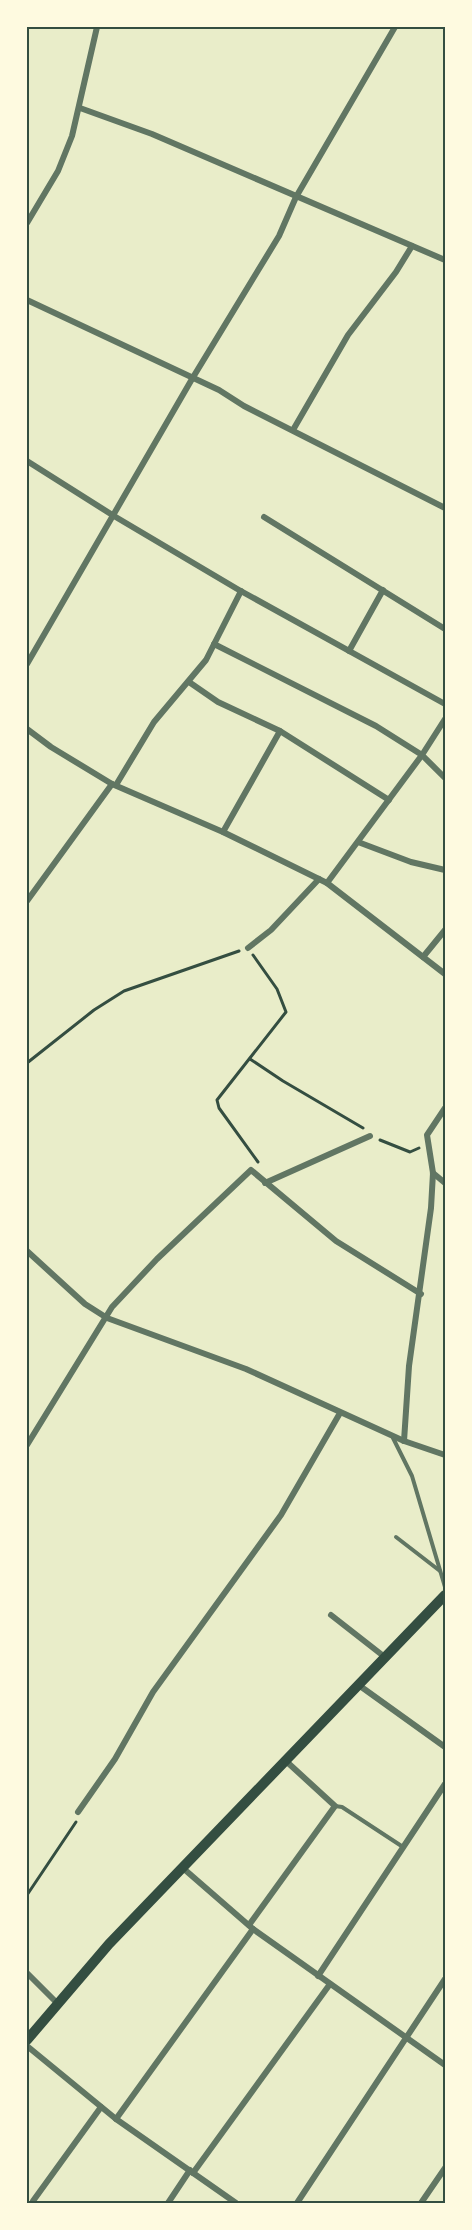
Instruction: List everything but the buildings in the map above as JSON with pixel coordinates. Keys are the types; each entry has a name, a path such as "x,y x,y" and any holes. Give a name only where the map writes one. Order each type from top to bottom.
{"main road":[{"path":"27,2040 109,1944 184,1869 445,1595"}],"street":[{"path":"27,224 57,171 80,108 97,27"},
{"path":"27,664 192,379 279,236 296,197 395,27"},
{"path":"80,108 152,134 445,260"},
{"path":"292,430 348,335 396,272 412,246"},
{"path":"27,300 219,390 244,406 445,508"},
{"path":"27,461 114,516 242,591 445,704"},
{"path":"264,517 445,629"},
{"path":"349,651 383,590"},
{"path":"27,901 114,785 154,722 189,682 214,644 242,591"},
{"path":"214,644 376,726 422,755 445,778"},
{"path":"189,682 218,702 280,731 389,800"},
{"path":"327,883 422,755 445,719"},
{"path":"27,729 51,747 114,785 223,832 327,883 445,974"},
{"path":"223,832 280,731"},
{"path":"358,842 411,862 445,870"},
{"path":"248,948 271,930 319,879"},
{"path":"423,957 445,930"},
{"path":"404,1442 409,1366 421,1294 433,1173 427,1135 445,1108"},
{"path":"265,1183 370,1136"},
{"path":"27,1445 112,1307 157,1260 251,1170 336,1241 421,1294"},
{"path":"433,1173 445,1183"},
{"path":"27,1251 85,1304 107,1318 246,1369 404,1442 445,1455"},
{"path":"78,1812 115,1759 153,1692 281,1515 340,1413"},
{"path":"331,1615 386,1658"},
{"path":"360,1686 445,1747"},
{"path":"116,2119 336,1806 287,1762"},
{"path":"318,1976 445,1784"},
{"path":"184,1869 251,1927 405,2038 445,2064"},
{"path":"27,1973 58,2004"},
{"path":"297,2203 445,1979"},
{"path":"168,2203 330,1984"},
{"path":"27,2046 116,2119 236,2203"},
{"path":"27,2195 34,2202 101,2107"},
{"path":"421,2203 445,2168"}],"lane":[{"path":"393,1436 412,1476 445,1587"},
{"path":"396,1537 441,1571"},
{"path":"336,1806 342,1807 403,1847"}],"path":[{"path":"27,1063 94,1010 123,991 186,967 248,948 280,994 286,1012 217,1100 219,1108 260,1161 251,1170"},
{"path":"250,1059 283,1082 362,1127 370,1136 410,1152 429,1144"},
{"path":"27,1895 79,1817 78,1812"}]}
